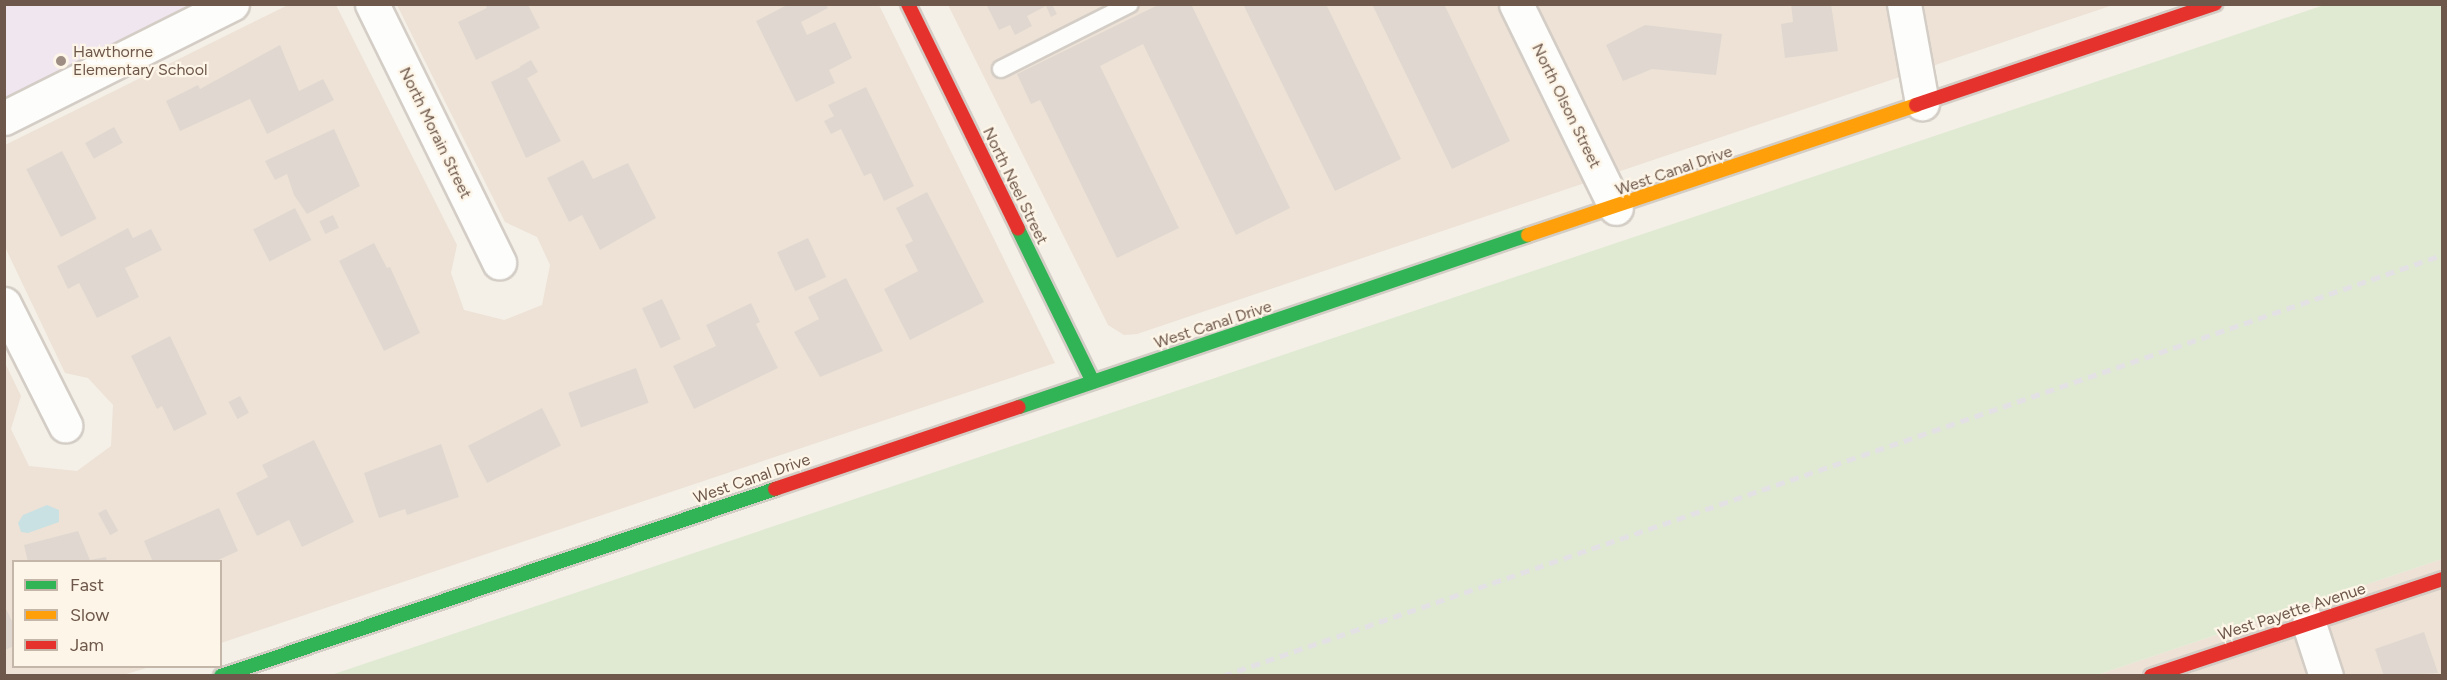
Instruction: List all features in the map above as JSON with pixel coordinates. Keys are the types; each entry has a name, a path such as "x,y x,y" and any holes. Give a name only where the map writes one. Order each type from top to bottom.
{"street":[{"path":"4,118 232,4"},
{"name":"North Morain Street","path":"372,4 499,262"},
{"name":"North Neel Street","path":"908,4 1093,382"},
{"name":"North Olson Street","path":"1516,4 1616,208"},
{"path":"1904,4 1922,103"},
{"name":"West Canal Drive","path":"221,675 1616,208 2215,4"},
{"path":"4,304 65,425"},
{"name":"West Payette Avenue","path":"2151,675 2442,579"},
{"path":"2309,624 2326,675"}],"lane":[{"path":"1001,69 1130,4"}],"shaded area":[{"name":"Hawthorne Elementary School","path":"5,5 232,5 5,118"},
{"path":"288,5 336,5 457,245 451,273 464,310 504,320 542,305 550,265 537,237 505,222 397,5 879,5 1055,363 222,643 222,560 12,560 12,668 147,668 123,675 5,675 5,363 21,396 11,429 29,466 77,471 111,446 113,405 88,378 65,373 5,247 5,145"},
{"path":"948,5 2113,5 1137,334 1124,335 1108,325"},
{"path":"2442,559 2442,675 2097,675"}],"green space":[{"path":"2327,4 2442,5 2442,559 2097,675 331,675"}],"water":[{"path":"47,505 59,510 59,522 28,533 21,532 18,523 23,515"}],"building":[{"path":"789,4 826,4 828,8 801,22 807,35 835,22 852,58 829,70 835,83 796,102 756,21"},
{"path":"986,4 1052,4 1057,14 1051,17 1046,6 1027,16 1032,26 1015,35 1010,25 999,30"},
{"path":"1160,4 1191,4 1290,208 1236,235 1143,44 1100,66 1179,228 1117,258 1040,100 1031,104 1017,74"},
{"path":"1243,4 1326,4 1401,159 1335,191"},
{"path":"1372,4 1444,4 1510,141 1452,169"},
{"path":"1791,4 1831,4 1838,51 1785,58 1781,24 1793,22"},
{"path":"485,5 528,5 540,28 476,60 458,22 487,8"},
{"path":"1645,25 1722,34 1716,75 1652,69 1623,81 1606,45"},
{"path":"280,45 299,91 323,79 334,100 267,134 250,99 180,131 166,101 198,85 200,89"},
{"path":"531,60 538,72 527,79 520,66"},
{"path":"521,67 561,141 526,158 491,82"},
{"path":"866,87 914,186 884,201 871,173 864,176 841,129 831,134 824,121 834,116 828,105"},
{"path":"114,127 123,143 94,159 85,143"},
{"path":"334,129 360,186 307,214 294,195 287,174 275,180 265,161"},
{"path":"62,151 97,219 61,237 26,169"},
{"path":"583,160 593,179 628,163 656,218 600,250 582,215 569,222 547,178"},
{"path":"927,192 984,302 910,340 884,289 918,271 905,245 913,241 896,208"},
{"path":"295,208 311,240 269,261 253,229"},
{"path":"333,215 339,228 325,234 319,221"},
{"path":"128,228 133,238 151,229 162,250 125,268 139,297 97,318 79,283 68,289 57,266"},
{"path":"808,238 826,277 795,291 777,252"},
{"path":"374,243 387,268 390,267 420,333 384,351 339,261"},
{"path":"846,278 883,351 820,377 794,332 819,319 808,297"},
{"path":"662,299 681,339 661,348 642,308"},
{"path":"751,303 760,322 756,324 778,368 694,409 673,366 716,346 706,325"},
{"path":"170,336 207,414 174,431 162,406 157,409 131,356"},
{"path":"636,368 649,403 581,427 568,393"},
{"path":"240,396 249,413 237,419 229,402"},
{"path":"542,408 561,445 487,483 468,446"},
{"path":"314,440 354,522 302,547 289,520 257,536 236,493 268,477 262,465"},
{"path":"441,444 459,497 407,515 405,509 379,518 364,473"},
{"path":"219,508 238,551 218,560 152,560 144,541"},
{"path":"106,509 118,531 110,535 98,513"},
{"path":"78,531 90,560 28,560 24,545"},
{"path":"106,557 107,560 90,560"},
{"path":"5,607 12,621 12,647 5,650"},
{"path":"2424,632 2438,673 2384,676 2375,649"}],"railway":[{"path":"1223,676 2442,255"}],"traffic: fast":[{"path":"1018,229 1093,382"},
{"path":"1019,407 1528,235"},
{"path":"221,676 775,489"}],"traffic: slow":[{"path":"1528,235 1916,105"}],"traffic: jam":[{"path":"908,4 1018,229"},
{"path":"1916,105 2215,4"},
{"path":"775,489 1019,407"},
{"path":"2151,676 2442,579"}],"place":[{"name":"Hawthorne Elementary School","path":"61,61"}]}
